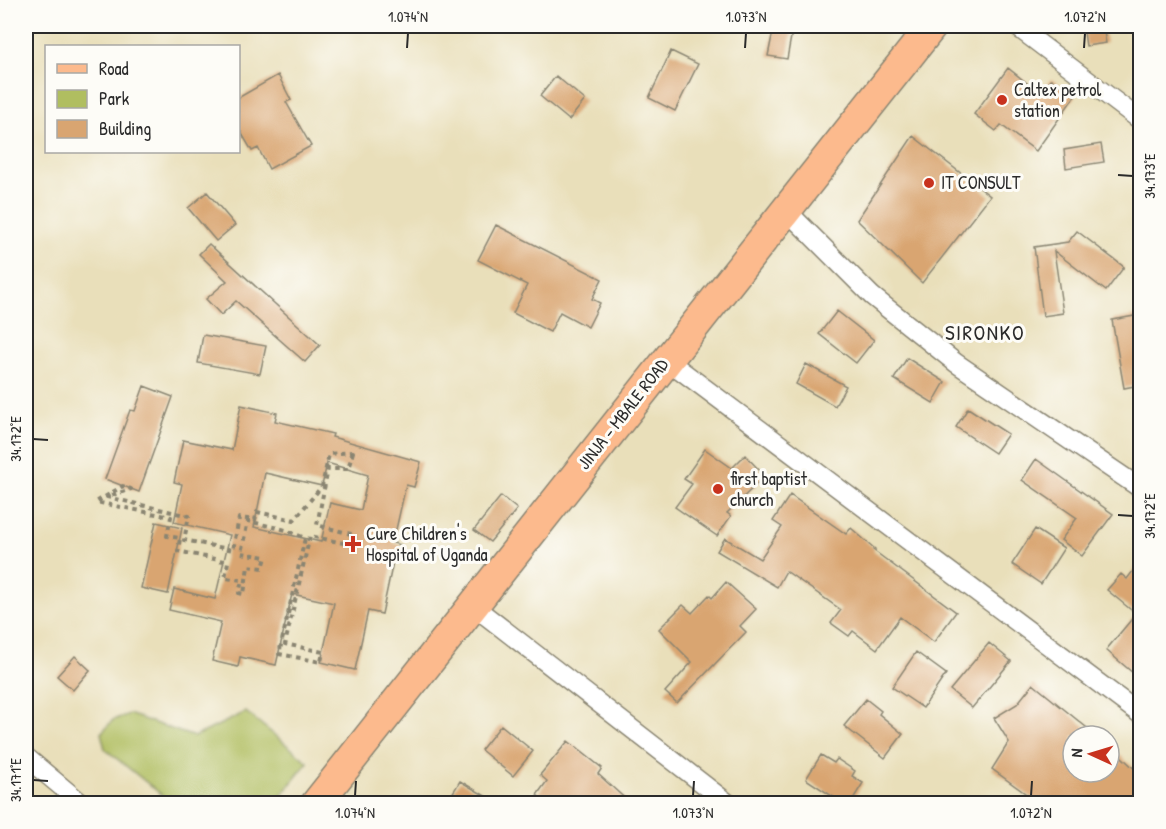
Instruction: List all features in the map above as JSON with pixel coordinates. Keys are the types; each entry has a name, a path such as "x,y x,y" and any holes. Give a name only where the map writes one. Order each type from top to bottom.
{"main road":[{"name":"JINJA - MBALE ROAD","path":"315,804 932,26"}],"street":[{"path":"1016,26 1140,120"},
{"path":"786,210 872,296 956,363 1140,488"},
{"path":"667,360 1140,714"},
{"path":"472,605 729,804"},
{"path":"26,757 82,804"}],"path":[{"path":"353,452 348,469 328,469 317,525 356,535 353,545 310,536 285,644 323,652 321,662 279,654 305,538 286,530 248,521 241,553 266,557 263,568 248,566 244,594 239,592 242,580 225,578 228,562 178,551 180,538 167,536 171,517 96,502 123,486 131,489 107,497 189,516 184,540 232,550 239,518 255,520 256,512 294,520 322,486 329,454 353,452"}],"green space":[{"path":"246,712 308,762 275,803 172,803 105,749 101,733 113,720 129,714 194,737"}],"building":[{"path":"774,26 793,26 787,59 768,56"},
{"path":"1083,26 1103,26 1106,43 1086,46"},
{"path":"671,51 698,64 675,111 649,98"},
{"path":"1008,68 1037,91 1041,92 1051,79 1075,96 1036,151 1001,125 996,131 974,114"},
{"path":"278,75 291,100 286,102 311,146 269,169 258,148 252,151 240,130 240,97"},
{"path":"556,76 585,100 569,120 540,96"},
{"path":"913,136 990,196 922,283 857,220"},
{"path":"1101,144 1104,162 1066,168 1064,150"},
{"path":"207,192 235,225 216,241 188,208"},
{"path":"496,225 602,279 592,299 600,303 588,327 560,312 550,332 513,313 527,285 478,260"},
{"path":"1077,231 1124,267 1106,291 1054,251 1063,313 1043,316 1034,247 1068,242"},
{"path":"209,244 320,345 305,362 236,301 221,315 206,299 227,281 199,254"},
{"path":"837,311 874,340 856,363 819,334"},
{"path":"1140,315 1140,385 1124,388 1112,320"},
{"path":"203,335 266,346 260,374 198,363"},
{"path":"907,358 945,382 933,403 894,379"},
{"path":"806,364 846,386 835,406 796,384"},
{"path":"144,386 173,397 139,492 105,479 130,410 135,411"},
{"path":"241,405 277,413 275,421 333,434 332,437 421,462 414,487 406,485 393,543 401,545 397,563 393,562 382,614 368,611 355,670 321,662 334,603 292,594 276,665 240,657 238,667 212,661 221,622 169,610 174,589 215,599 230,535 174,522 182,484 174,482 183,440 232,450","holes":["327,463 368,475 361,510 330,503 321,542 254,527 265,473 322,486"]},
{"path":"968,408 1008,434 995,453 956,427"},
{"path":"705,449 732,468 745,455 765,476 727,513 731,516 717,536 675,507 692,484 684,479"},
{"path":"1036,459 1113,514 1082,556 1061,540 1077,518 1022,480"},
{"path":"790,495 846,534 851,528 875,549 873,550 956,612 934,642 900,617 877,649 853,631 849,636 831,623 841,610 786,571 777,587 717,551 725,538 760,559 782,527 773,521"},
{"path":"501,496 517,509 490,542 474,530"},
{"path":"156,522 182,528 168,594 141,588"},
{"path":"1035,529 1064,548 1041,584 1012,564"},
{"path":"1140,562 1140,664 1133,673 1106,650 1136,614 1107,590 1121,574 1127,579"},
{"path":"726,582 756,609 740,626 746,632 677,703 665,692 692,662 659,629 683,605 692,613 709,595 712,598"},
{"path":"989,643 1011,661 972,708 950,690"},
{"path":"916,652 946,674 923,708 892,687"},
{"path":"75,656 90,670 73,690 57,676"},
{"path":"1033,684 1082,724 1061,724 1061,784 1121,784 1121,756 1140,774 1140,804 1040,804 992,769 1009,742 994,718 1017,704"},
{"path":"866,699 881,711 879,714 903,734 885,758 844,726"},
{"path":"501,725 533,751 513,776 481,750"},
{"path":"568,741 602,768 598,774 631,804 547,804 537,795 547,781 540,775"},
{"path":"821,755 834,763 837,759 855,771 852,776 863,783 850,804 844,804 806,779"},
{"path":"460,781 499,804 446,804"}],"place":[{"name":"Caltex petrol station","path":"1002,100"},
{"name":"IT CONSULT","path":"929,183"},
{"name":"first baptist church","path":"718,489"},
{"name":"Cure Children's Hospital of Uganda","path":"353,544"}],"district":[{"name":"SIRONKO","path":"985,333"}]}
